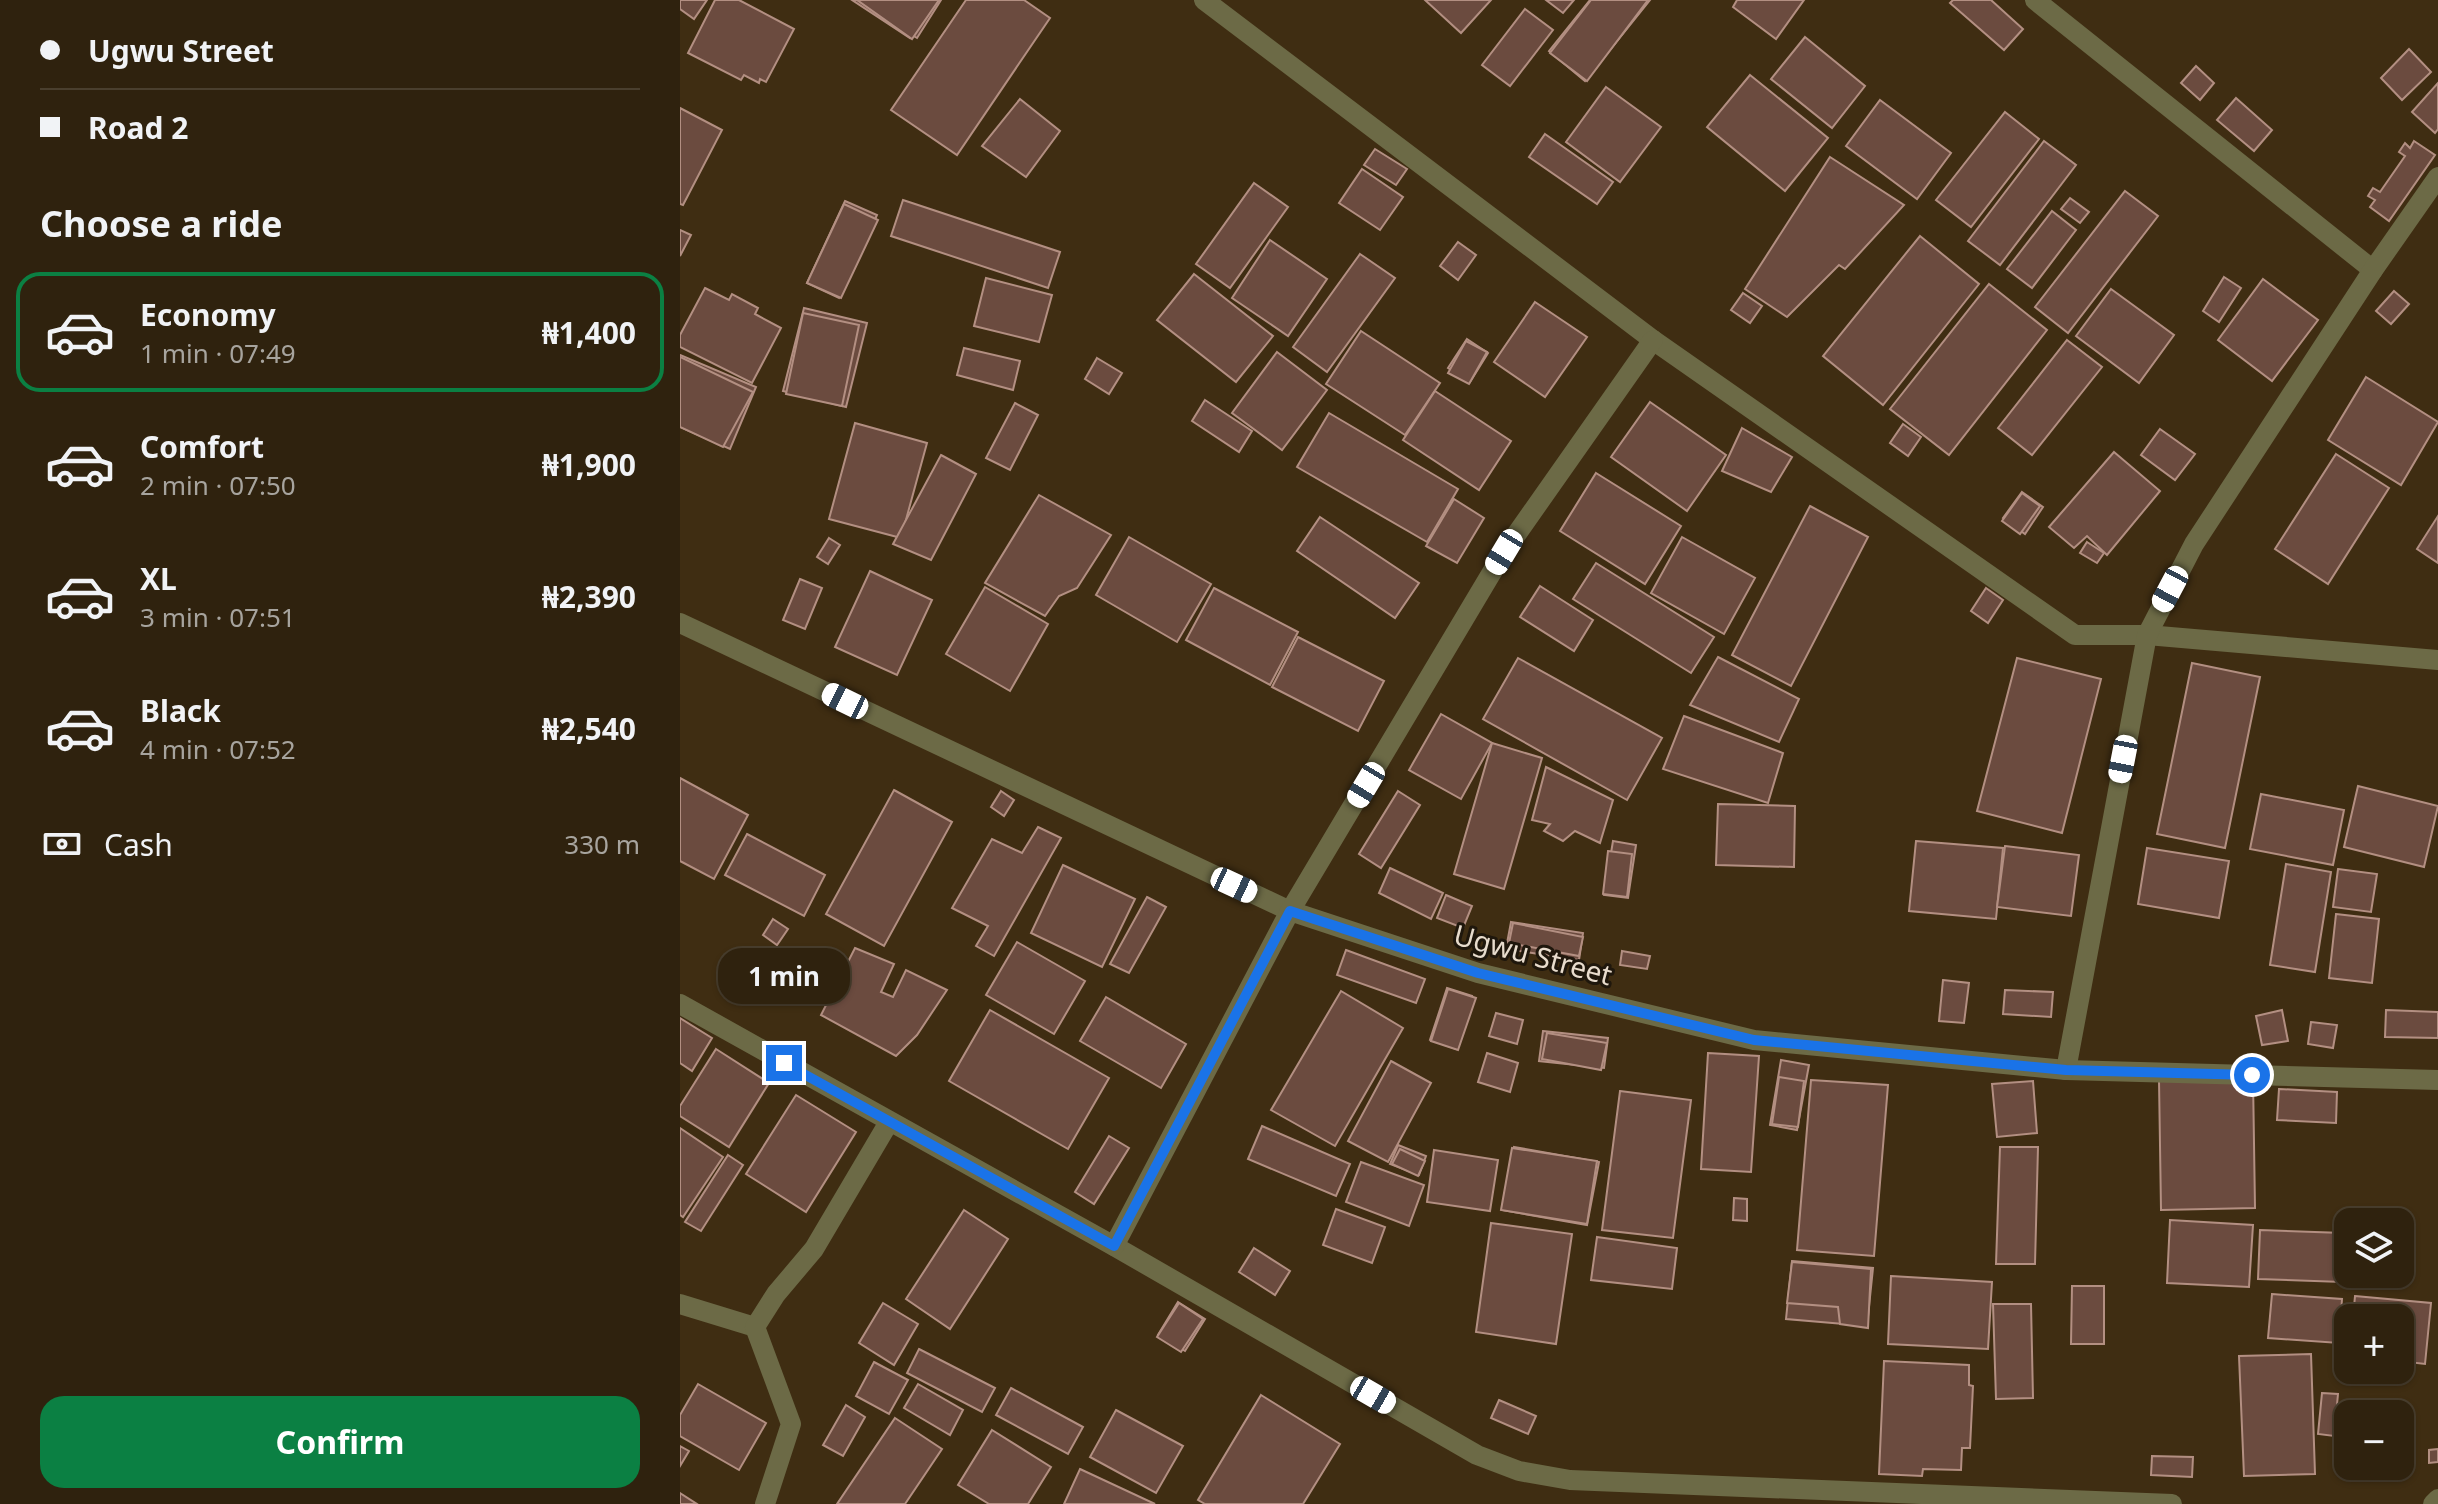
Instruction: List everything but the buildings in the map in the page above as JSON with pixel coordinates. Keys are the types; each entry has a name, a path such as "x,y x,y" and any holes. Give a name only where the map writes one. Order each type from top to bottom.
{"street":[{"path":"1204,0 1653,340 2075,635 2147,635 2438,660"},
{"path":"2035,0 2373,270"},
{"path":"2066,1070 2147,635 2194,544 2373,270 2438,177"},
{"path":"1114,1246 1290,911 1504,552 1653,340"},
{"name":"Ugwu Street","path":"680,623 1290,911 1478,973 1754,1040 2066,1070 2438,1080"},
{"path":"680,1004 1114,1246 1477,1455 1519,1471 1570,1480 2172,1504"},
{"path":"755,1327 776,1294 814,1249 889,1122"},
{"path":"680,1304 755,1327"},
{"path":"755,1327 791,1424 765,1504"},
{"path":"2433,1504 2438,1499"}],"route":[{"path":"784,1063 1114,1246 1290,911 1478,973 1754,1040 2066,1070 2252,1075"}]}
